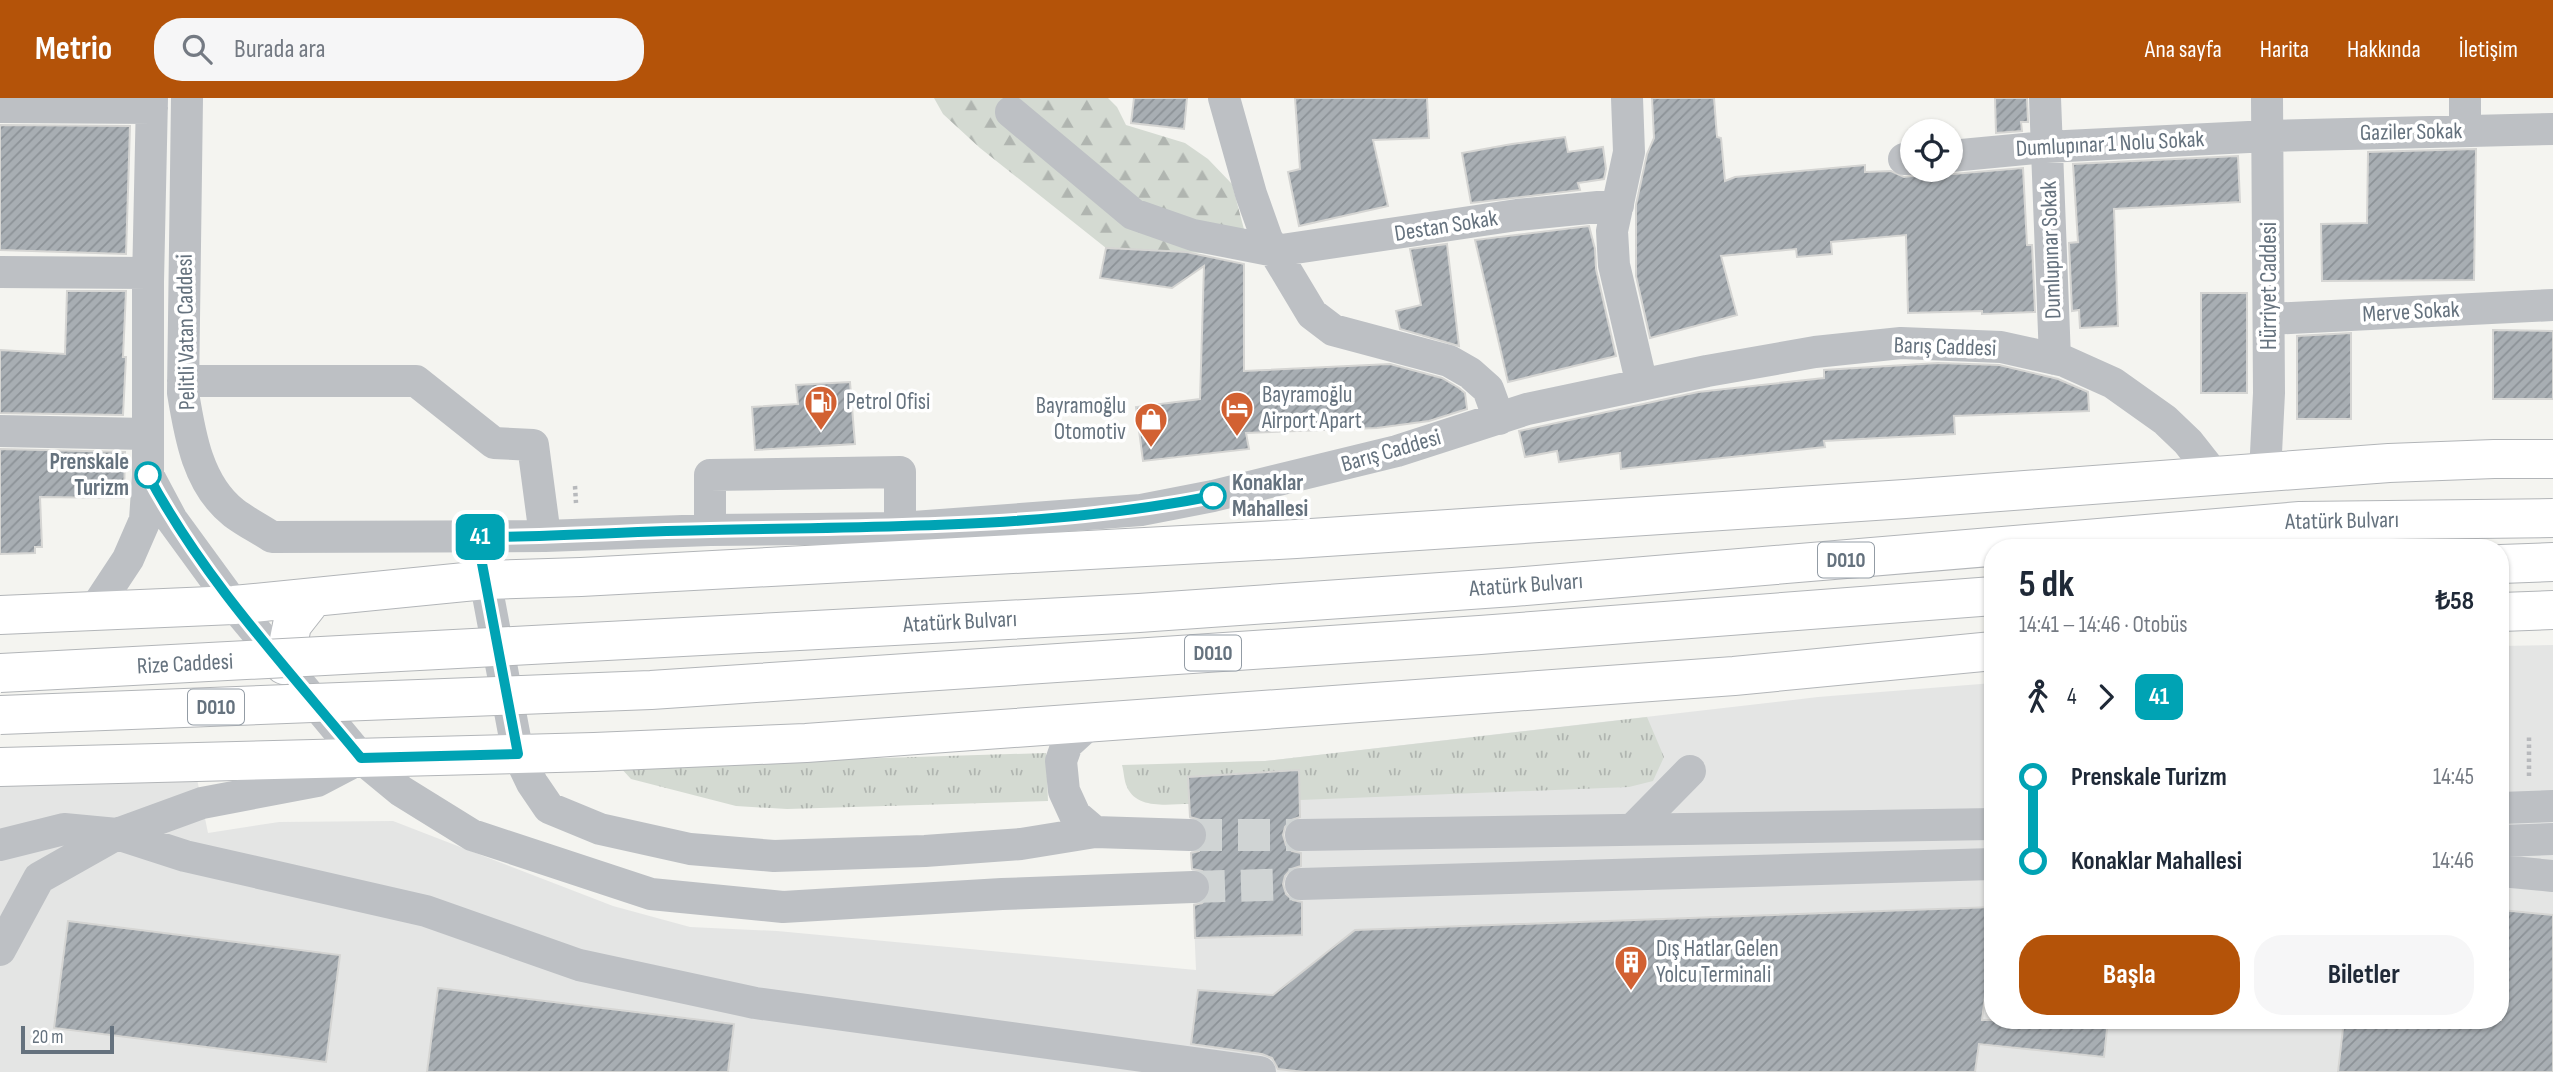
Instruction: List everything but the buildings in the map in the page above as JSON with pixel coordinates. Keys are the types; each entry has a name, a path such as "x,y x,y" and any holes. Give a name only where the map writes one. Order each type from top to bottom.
{"highway":[{"path":"0,615 234,605 485,580 1305,539 2389,463 2553,459"},
{"name":"Atatürk Bulvarı","path":"2085,539 2300,521 2553,518"},
{"name":"Atatürk Bulvarı","path":"454,650 1139,613 1513,587 1984,548"},
{"path":"2509,564 2553,562"},
{"path":"284,665 292,625 314,597"},
{"name":"Atatürk Bulvarı","path":"433,699 664,689 1017,667 1984,597"},
{"path":"2509,612 2553,610"},
{"name":"Rize Caddesi","path":"0,673 454,650"},
{"path":"0,768 806,743 1734,676 1984,652"},
{"name":"Rize Caddesi","path":"0,715 433,699"}],"street":[{"name":"Pelitli Vatan Caddesi","path":"187,98 183,393 190,433 200,465 216,494 234,513 272,537 477,537"},
{"path":"1224,98 1251,194 1267,239 1312,314 1333,331 1449,361 1488,389 1499,419"},
{"path":"1628,98 1629,152 1612,231 1614,265 1642,384"},
{"name":"Dumlupınar Sokak","path":"2045,98 2055,359"},
{"name":"Hürriyet Caddesi","path":"2265,473 2269,393 2267,98"},
{"path":"2465,98 2465,131"},
{"name":"Pelitli Vatan Caddesi","path":"93,612 128,559 145,520 148,475 148,273 152,103"},
{"path":"0,107 152,103"},
{"name":"Destan Sokak","path":"1010,112 1133,214 1193,235 1275,251 1517,215 1618,205"},
{"name":"Gaziler Sokak","path":"2269,136 2553,129"},
{"name":"Dumlupınar 1 Nolu Sokak","path":"1963,155 2046,147 2269,136"},
{"path":"0,272 148,273"},
{"name":"Merve Sokak","path":"2269,319 2553,305"},
{"name":"Barış Caddesi","path":"477,537 901,528 1110,513 1164,506 1396,451 1527,409 1642,384 1815,352 1901,344 2001,347 2064,361 2113,383 2165,420 2188,442 2214,475"},
{"path":"183,381 416,381 494,443 533,445 545,536"},
{"path":"0,431 147,433"},
{"path":"709,530 710,475 900,471 901,528"},
{"path":"148,475 172,520 234,605 361,758 401,791 472,835 651,894 783,907 1009,893 1193,887"},
{"path":"477,537 518,754 532,783 549,808 600,829 690,849 774,856 925,851 1021,844 1095,832 1190,835"},
{"path":"432,585 456,596 476,610 498,645"},
{"path":"1090,723 1067,744 1061,761 1064,791 1075,815 1095,832"},
{"path":"0,950 39,878 117,834 202,803 317,781 361,758"},
{"path":"1632,830 1690,771"},
{"path":"2509,808 2553,806"},
{"path":"1301,835 1984,824"},
{"path":"0,845 64,829 117,834 185,856 426,911 579,965 742,1000 1260,1072"},
{"path":"2509,841 2553,839"},
{"path":"1009,893 1024,879 1027,869 1027,858 1021,844"},
{"path":"1301,884 1984,864"},
{"path":"2509,872 2553,876"}],"shaded area":[{"path":"2553,645 2553,1072 0,1072 0,778 196,774 208,833 279,822 393,821 613,906 690,927 777,931 1196,970 1188,777 1197,763 1265,761 1818,697 1984,684 1984,1029 2509,1029 2509,646"}],"green space":[{"path":"934,98 1108,98 1117,107 1126,125 1185,143 1208,159 1232,184 1250,252 1222,254 1106,248 980,148 943,114"},
{"path":"1647,717 1664,757 1653,781 1629,787 1300,800 1299,770 1188,777 1189,804 1163,805 1146,802 1132,794 1126,785 1122,765 1265,761"},
{"path":"1046,753 1048,801 787,809 736,806 631,779 619,766"}],"tunnel":[{"path":"1190,835 1301,835"},
{"path":"1193,887 1301,884"}],"bus line":[{"name":"41","path":"148,475 172,520 234,605 361,758 518,754 477,537 901,528 1125,511 1213,496"}],"place":[{"name":"Petrol Ofisi","path":"821,432"},
{"name":"Bayramoğlu Airport Apart","path":"1237,438"},
{"name":"Bayramoğlu Otomotiv","path":"1151,449"},
{"name":"Prenskale Turizm","path":"148,475"},
{"name":"Konaklar Mahallesi","path":"1213,496"},
{"name":"Dış Hatlar Gelen Yolcu Terminali","path":"1631,992"}]}
